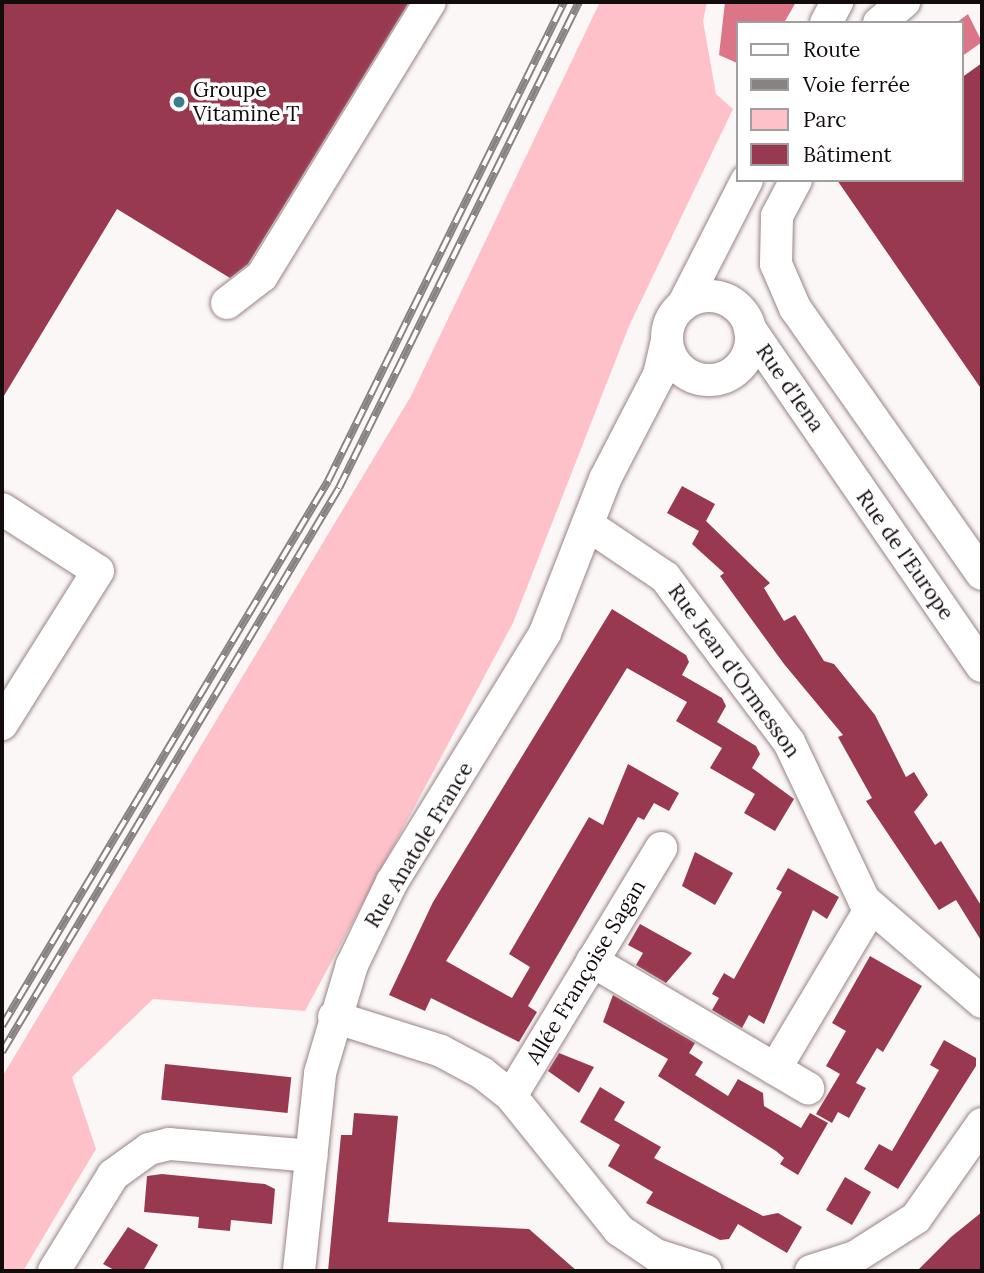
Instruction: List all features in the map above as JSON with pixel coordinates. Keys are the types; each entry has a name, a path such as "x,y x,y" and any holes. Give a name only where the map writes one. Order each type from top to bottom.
{"street":[{"path":"227,303 262,276 430,2"},
{"path":"827,21 837,2"},
{"path":"881,21 904,2"},
{"path":"683,305 716,297 745,319 747,356 715,380 682,372 667,341 670,321 683,305 746,182"},
{"path":"795,182 777,216 776,264 795,308 982,574"},
{"name":"Rue d'Iena","path":"728,217 726,275 745,319 829,444"},
{"name":"Rue Anatole France","path":"299,1271 320,1073 334,1017 384,895 541,642 622,445 659,375 667,341"},
{"name":"Rue d'Iena","path":"715,380 769,389 829,444"},
{"name":"Rue Anatole France","path":"622,445 667,399 715,380"},
{"name":"Rue de l'Europe","path":"829,444 982,666"},
{"path":"2,509 98,571 2,724"},
{"name":"Rue Jean d'Ormesson","path":"588,525 666,577 782,731 871,908 982,1002"},
{"name":"Allée Françoise Sagan","path":"511,1096 661,848"},
{"path":"775,1069 871,908"},
{"path":"592,961 808,1088"},
{"path":"334,1017 454,1056 511,1096 619,1230 656,1255 706,1271"},
{"path":"811,1271 864,1252 916,1218 982,1124"},
{"path":"54,1271 113,1175 149,1149 169,1144 311,1156"}],"green space":[{"path":"600,2 707,2 703,21 716,94 733,109 629,326 513,623 305,1011 153,999 72,1077 96,1149 23,1271 2,1271 2,1077 411,396"}],"shaded area":[{"path":"725,2 796,2 785,21 736,21 736,63 719,55"},
{"path":"968,14 982,42 963,56 963,21 959,21"}],"building":[{"name":"Groupe Vitamine T","path":"2,2 409,2 248,264 230,278 117,209 2,399"},
{"path":"982,63 982,390 838,182 963,182 963,77"},
{"path":"682,486 715,504 706,521 770,583 764,588 784,621 795,615 824,661 834,664 875,715 906,777 914,772 928,795 914,812 935,845 941,841 982,907 982,942 956,900 939,910 866,801 872,798 838,737 843,735 784,664 720,576 724,573 692,544 699,531 667,513"},
{"path":"612,609 686,655 689,662 682,675 722,698 726,706 717,722 756,746 760,754 752,768 794,799 775,831 744,813 755,794 710,768 722,748 676,721 687,702 627,668 446,961 512,998 530,967 509,954 589,817 603,825 628,764 679,793 669,811 654,803 644,820 638,817 528,1006 537,1012 519,1042 431,998 425,1011 389,995 433,902"},
{"path":"695,852 733,873 715,905 682,886"},
{"path":"788,868 839,897 827,919 813,910 764,1024 749,1015 742,1028 712,1010 719,998 712,994 724,973 734,979 782,892 776,889"},
{"path":"640,924 692,953 666,983 636,965 643,953 628,945"},
{"path":"870,956 922,986 883,1052 877,1048 856,1083 866,1088 849,1118 838,1112 832,1123 816,1114 840,1074 826,1066 846,1031 832,1023"},
{"path":"613,995 695,1043 689,1053 703,1062 695,1075 728,1096 738,1079 763,1093 764,1106 801,1128 810,1113 828,1123 798,1175 780,1164 784,1158 776,1151 658,1076 668,1059 603,1022"},
{"path":"944,1040 976,1058 976,1066 898,1189 864,1169 879,1144 892,1151 939,1070 930,1065"},
{"path":"559,1053 594,1067 579,1093 548,1071"},
{"path":"165,1064 291,1077 288,1113 161,1100"},
{"path":"600,1087 625,1102 614,1120 661,1147 654,1158 763,1216 778,1213 802,1227 787,1253 738,1224 729,1239 720,1240 646,1203 653,1192 608,1166 620,1145 580,1122"},
{"path":"354,1113 398,1116 388,1222 529,1229 577,1271 328,1271 341,1135 352,1135"},
{"path":"162,1174 265,1184 275,1189 272,1224 231,1220 230,1231 198,1228 199,1217 144,1212 147,1176"},
{"path":"845,1177 871,1192 852,1225 826,1210"},
{"path":"982,1212 982,1271 917,1271 951,1237"},
{"path":"128,1227 158,1245 143,1271 116,1271 103,1264"}],"railway":[{"path":"2,1026 328,481 564,2"},
{"path":"2,1052 339,488 579,2"}],"place":[{"name":"Groupe Vitamine T","path":"179,102"}]}
